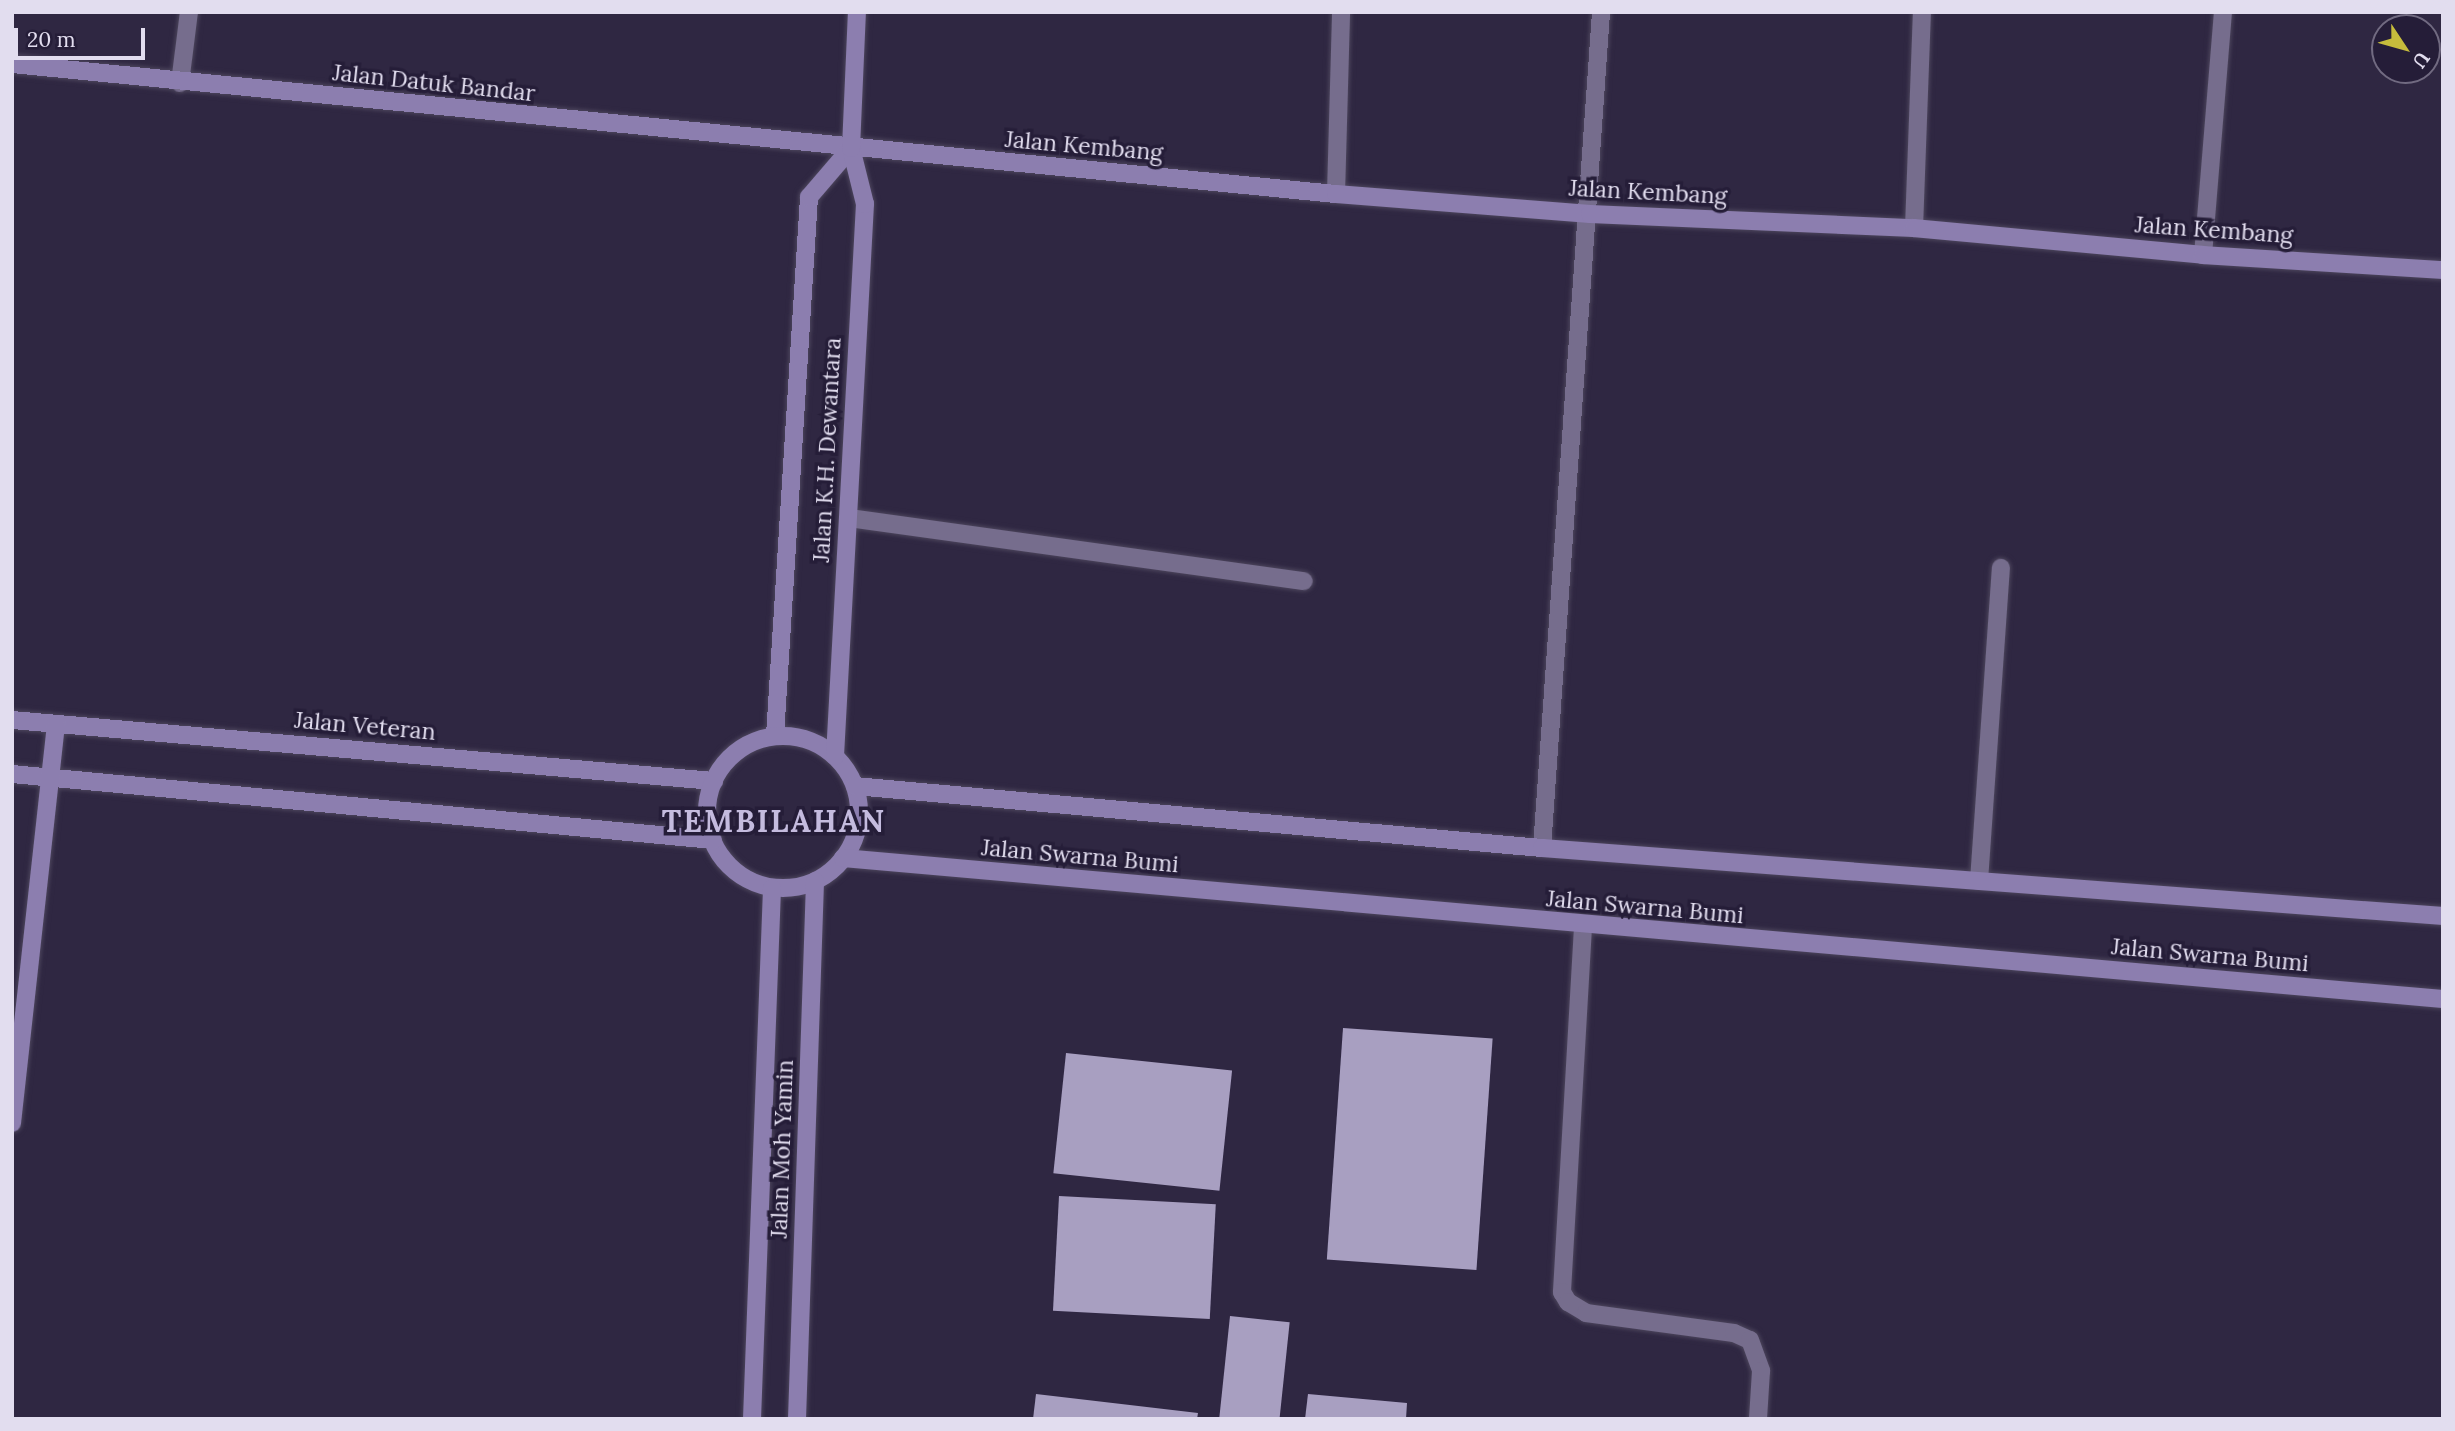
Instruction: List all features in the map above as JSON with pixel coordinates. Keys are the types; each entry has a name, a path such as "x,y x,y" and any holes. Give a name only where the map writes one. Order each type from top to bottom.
{"street":[{"path":"180,83 189,12"},
{"name":"Jalan K.H. Dewantara","path":"835,756 864,204 851,149 857,12"},
{"path":"1336,194 1341,12"},
{"path":"1542,848 1590,214 1601,12"},
{"path":"1914,228 1923,12"},
{"path":"2203,255 2223,12"},
{"name":"Jalan Datuk Bandar","path":"12,64 851,149"},
{"name":"Jalan K.H. Dewantara","path":"775,736 809,197 851,149"},
{"name":"Jalan Kembang","path":"851,149 1336,194 1590,214 1914,228 2203,255 2443,270"},
{"path":"849,518 1304,581"},
{"path":"1979,881 2001,568"},
{"name":"Jalan Veteran","path":"12,720 714,781"},
{"path":"12,1123 56,724"},
{"path":"775,736 797,737 835,756 855,786 859,824 843,858 815,881 772,888 736,872 713,840 707,821 714,781 738,751 775,736"},
{"path":"12,774 713,840"},
{"path":"855,786 1542,848 2443,916"},
{"name":"Jalan Swarna Bumi","path":"843,858 1583,927 2443,999"},
{"name":"Jalan Moh Yamin","path":"797,1419 815,881"},
{"name":"Jalan Moh Yamin","path":"752,1419 772,888"},
{"path":"1583,927 1562,1292 1568,1303 1586,1313 1734,1333 1750,1340 1761,1371 1758,1419"}],"building":[{"path":"1343,1028 1493,1038 1476,1270 1327,1259"},
{"path":"1066,1053 1232,1070 1219,1191 1053,1173"},
{"path":"1059,1196 1216,1204 1210,1319 1053,1311"},
{"path":"1230,1316 1290,1322 1280,1419 1219,1419"},
{"path":"1036,1394 1198,1413 1197,1419 1033,1419"},
{"path":"1308,1394 1407,1403 1406,1419 1305,1419"}],"district":[{"name":"TEMBILAHAN","path":"774,821"}]}
